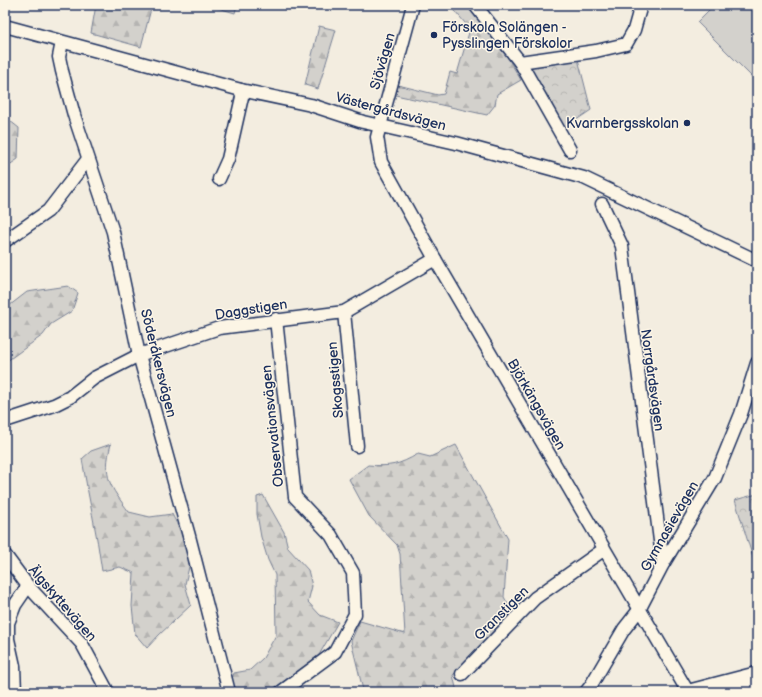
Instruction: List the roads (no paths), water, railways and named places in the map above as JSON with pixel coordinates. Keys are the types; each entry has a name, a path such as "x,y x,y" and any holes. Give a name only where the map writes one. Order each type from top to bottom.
{"main road":[{"path":"692,692 757,675"},
{"path":"748,692 757,690"}],"street":[{"name":"Sjövägen","path":"379,125 413,5"},
{"path":"520,62 596,51 626,44 634,30 641,5"},
{"path":"478,6 520,62 570,150"},
{"name":"Västergårdsvägen","path":"5,26 241,90 311,105 379,125 584,178 757,261"},
{"name":"Söderåkersvägen","path":"62,42 59,57 62,71 88,159 113,232 139,355 189,536 229,692"},
{"path":"219,179 228,159 242,97 241,90"},
{"name":"Björkängsvägen","path":"379,125 377,141 381,162 435,259 603,550 688,692"},
{"path":"5,240 48,211 88,159"},
{"name":"Norrgårdsvägen","path":"602,204 622,246 663,564"},
{"name":"Daggstigen","path":"5,421 54,405 70,397 94,378 139,355 227,326 344,312 435,259"},
{"name":"Skogsstigen","path":"344,312 357,446"},
{"name":"Observationsvägen","path":"276,319 295,497 331,535 353,573 356,614 335,652 281,692"},
{"name":"Gymnasievägen","path":"586,692 624,629 639,610 663,564 715,478 741,414 757,363"},
{"name":"Granstigen","path":"462,674 535,598 603,550"},
{"name":"Älgskyttevägen","path":"5,555 28,586 82,644 108,692"},
{"path":"15,692 14,666 8,639 8,623 15,605 28,586"}],"place":[{"name":"Förskola Solängen - Pysslingen Förskolor","path":"434,35"},
{"name":"Kvarnbergsskolan","path":"687,123"}]}
